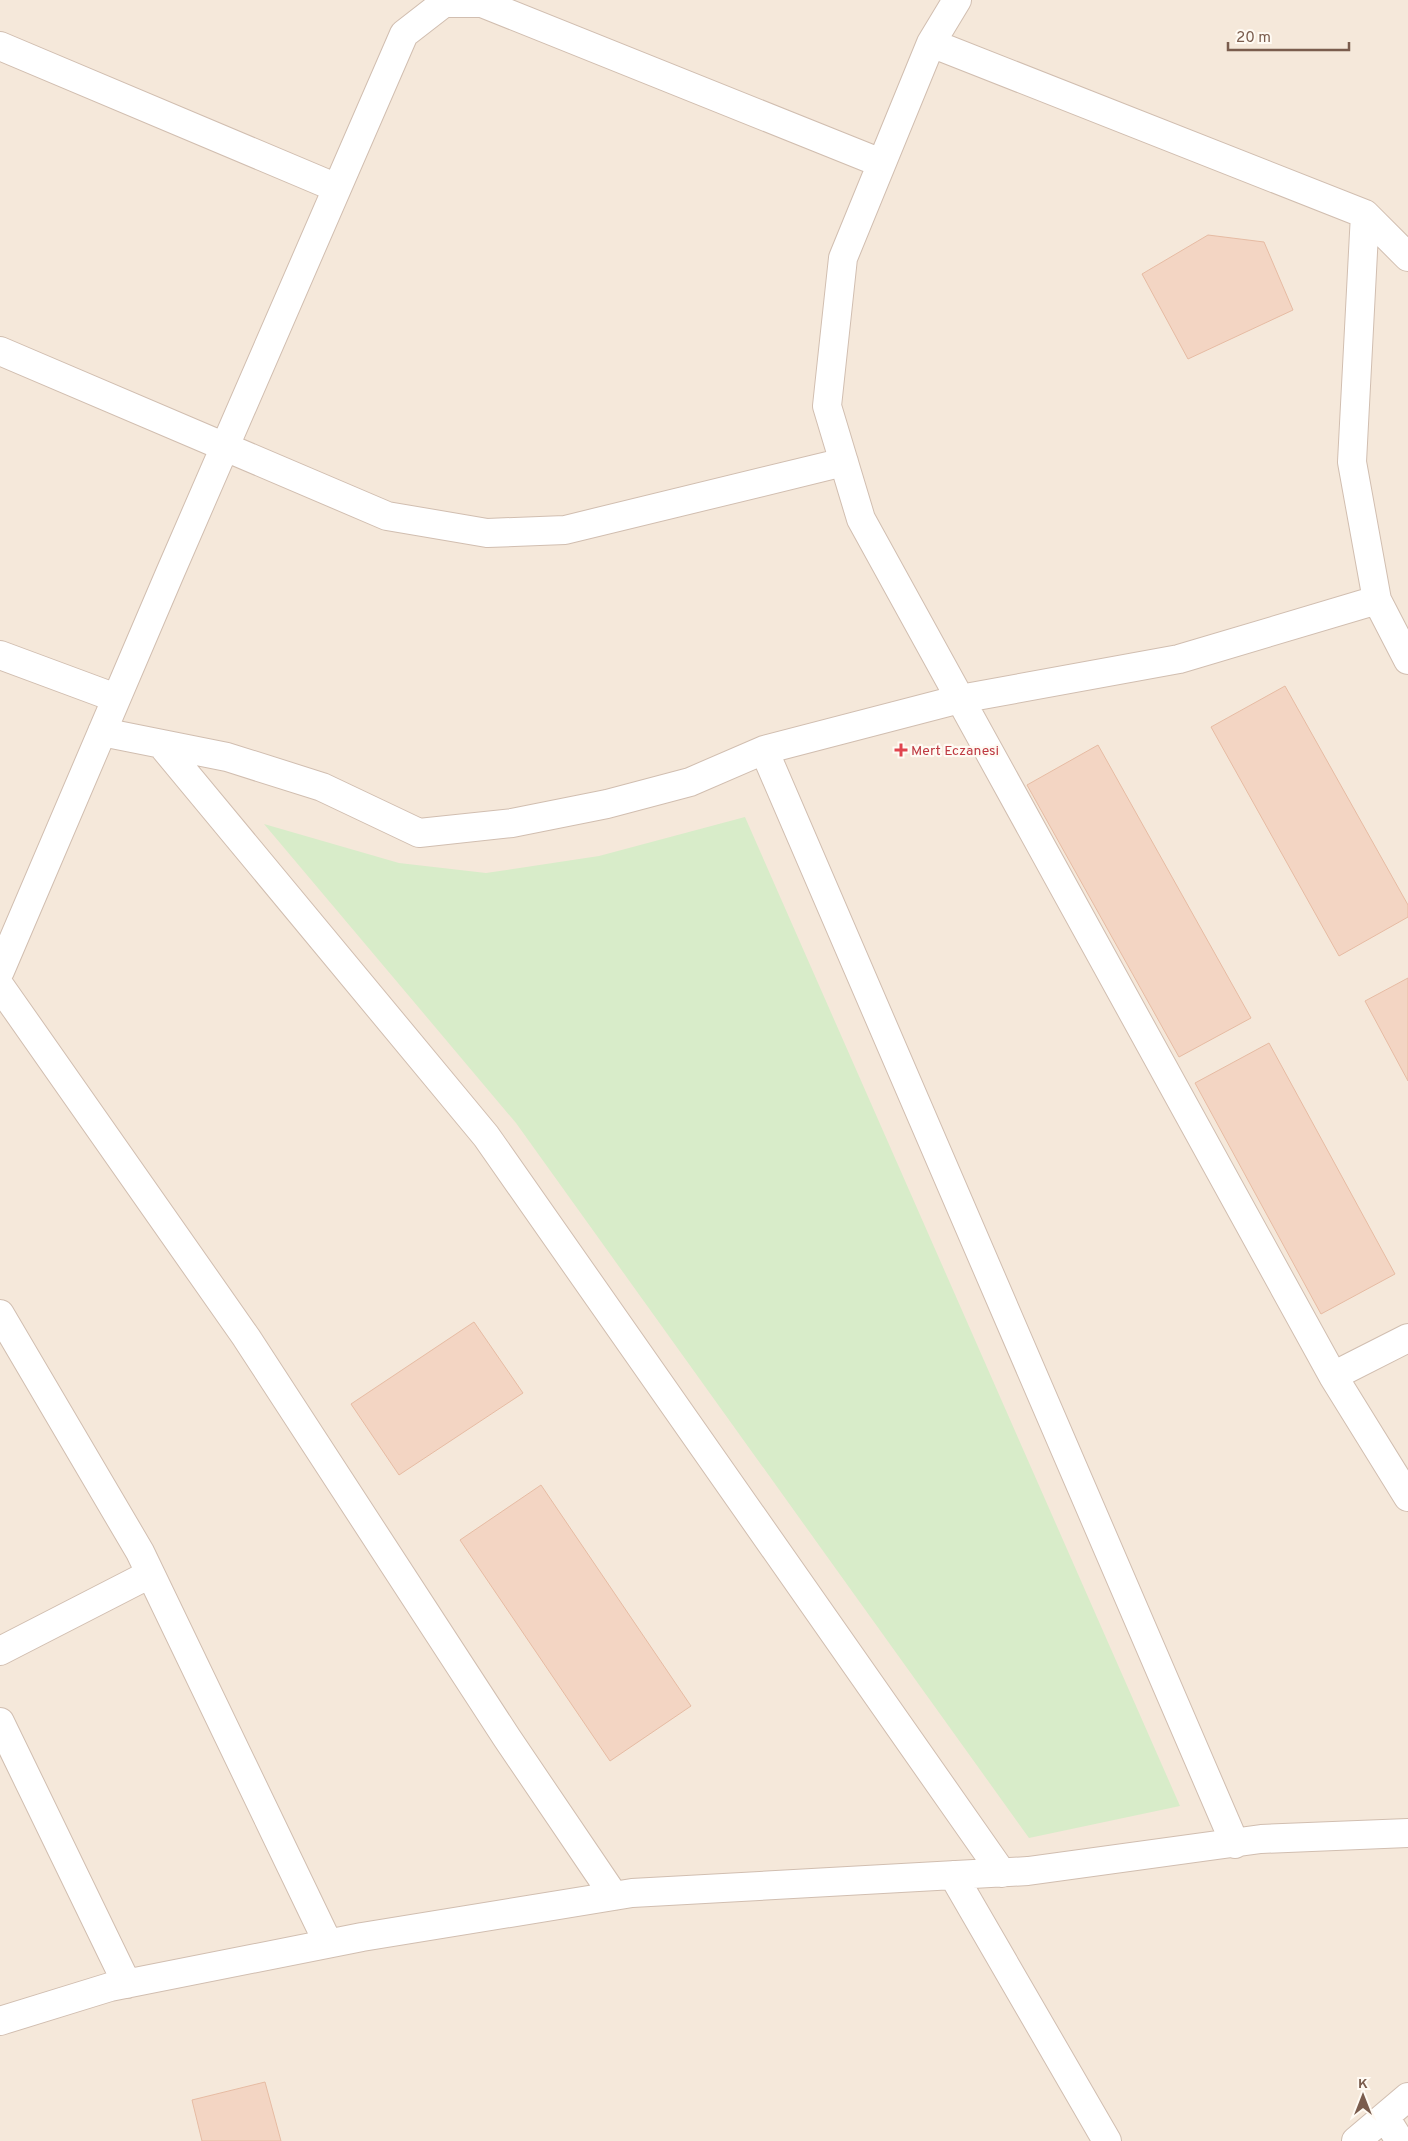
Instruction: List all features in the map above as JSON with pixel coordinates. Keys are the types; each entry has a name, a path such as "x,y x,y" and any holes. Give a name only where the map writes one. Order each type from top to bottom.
{"street":[{"path":"957,0 930,42 843,258 827,406 862,519 1333,1376 1408,1497"},
{"path":"0,971 116,698 404,34 444,3 482,3 881,162"},
{"path":"930,42 1365,214 1408,257"},
{"path":"0,46 337,188"},
{"path":"1365,214 1352,462 1377,600 1408,660"},
{"path":"0,351 387,516 487,533 566,530 844,462"},
{"path":"102,732 227,757 322,787 419,833 512,823 607,804 690,782 764,750 960,699 1180,659 1377,600"},
{"path":"0,655 116,698"},
{"path":"161,744 486,1136 1002,1872"},
{"path":"764,750 1235,1844"},
{"path":"0,986 246,1337 507,1738 614,1896"},
{"path":"0,1314 140,1552 328,1943"},
{"path":"1333,1376 1408,1338"},
{"path":"0,1651 150,1574"},
{"path":"0,1722 127,1984"},
{"path":"0,2021 110,1987 328,1943 614,1896 1028,1871 1261,1840 1408,1833"},
{"path":"953,1875 1107,2141"},
{"path":"1356,2141 1408,2097"},
{"path":"1385,2117 1400,2141"}],"shaded area":[{"path":"0,0 1408,0 1408,2141 0,2141"}],"green space":[{"path":"745,817 1180,1806 1029,1838 516,1123 264,824 399,863 486,873 599,856"}],"building":[{"path":"1208,235 1264,242 1293,310 1188,359 1142,274"},
{"path":"1285,686 1408,905 1408,917 1339,956 1211,727"},
{"path":"1098,745 1251,1018 1179,1057 1027,785"},
{"path":"1408,978 1408,1081 1365,1001"},
{"path":"1269,1043 1395,1274 1321,1314 1195,1083"},
{"path":"474,1322 523,1393 399,1475 351,1404"},
{"path":"541,1485 691,1706 610,1761 460,1540"},
{"path":"265,2082 281,2141 202,2141 192,2100"}],"place":[{"name":"Mert Eczanesi","path":"901,750"}]}
